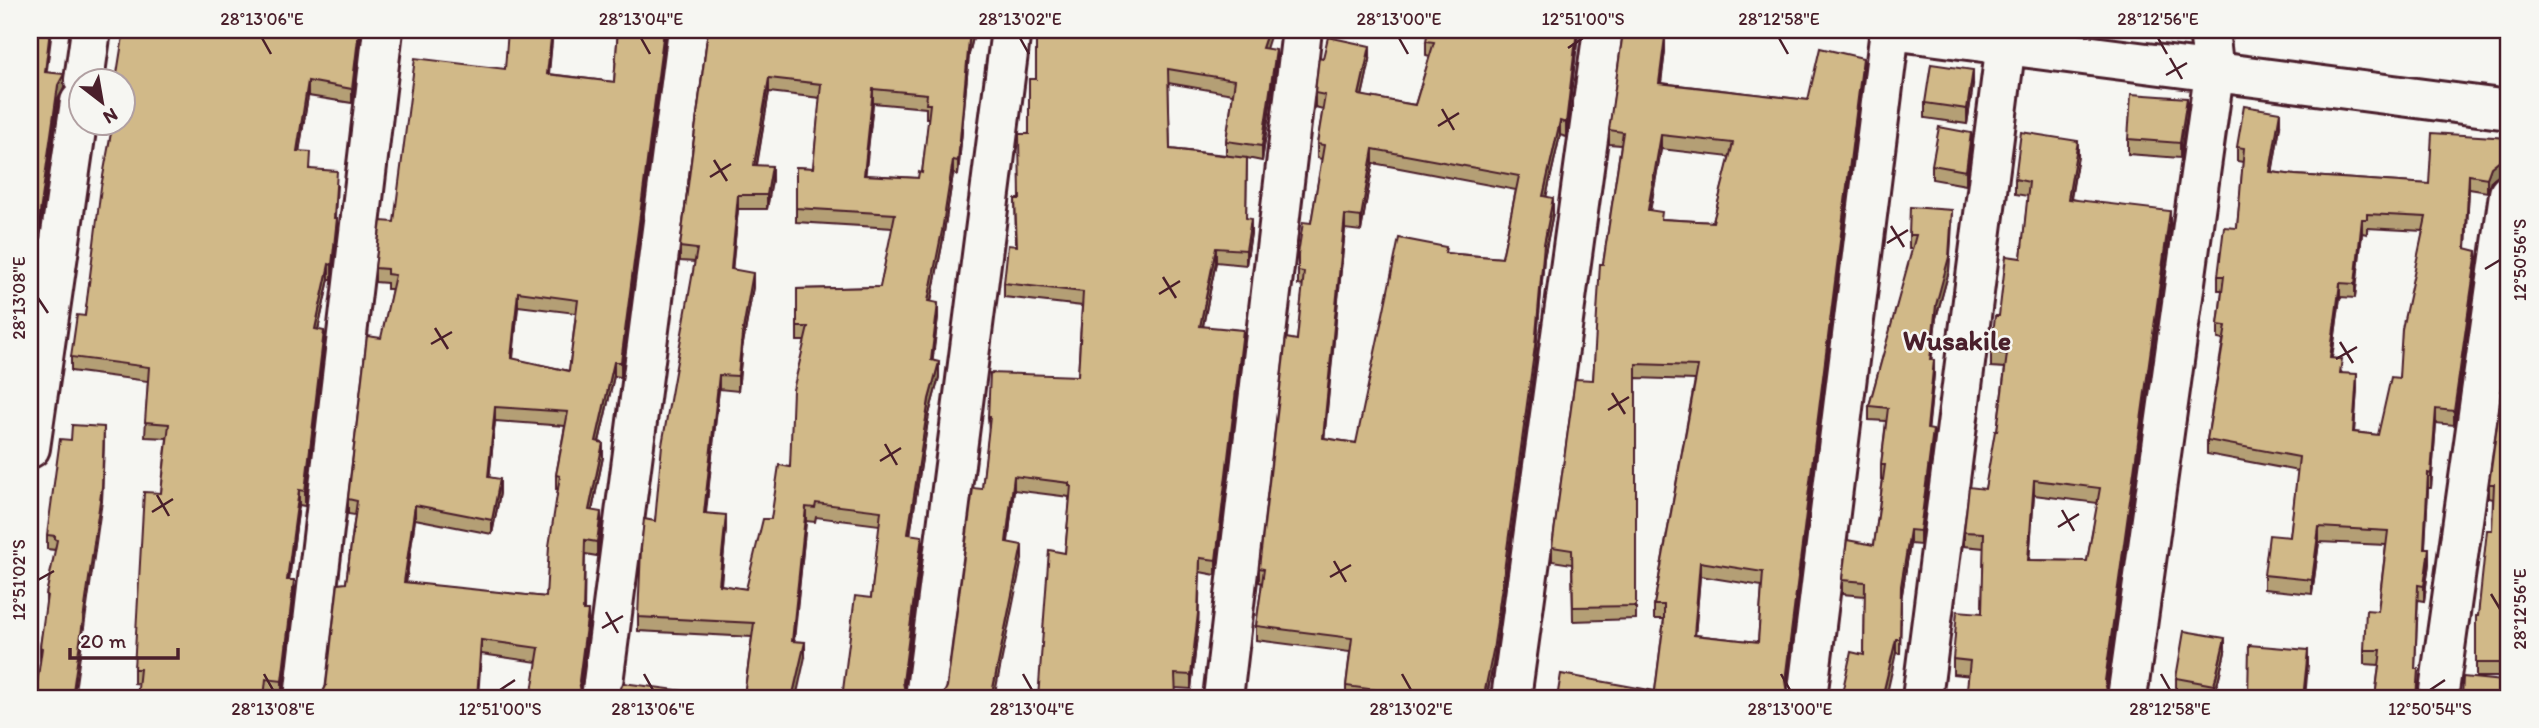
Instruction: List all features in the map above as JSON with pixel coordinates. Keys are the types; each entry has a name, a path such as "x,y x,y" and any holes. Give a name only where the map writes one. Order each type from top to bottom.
{"street":[{"path":"86,66 91,30"},
{"path":"304,698 383,30"},
{"path":"601,698 688,30"},
{"path":"925,698 1011,30"},
{"path":"1223,698 1301,30"},
{"path":"1511,698 1603,30"},
{"path":"1807,698 1891,30 2006,43 2214,74 2509,110"},
{"path":"2127,698 2214,74 2209,30"},
{"path":"1922,698 2006,43"},
{"path":"30,448 75,136"},
{"path":"2438,698 2509,194"}],"building":[{"path":"30,30 50,30 45,72 64,74 58,85 30,283"},
{"path":"124,30 359,30 352,89 308,81 297,151 311,152 310,169 337,171 334,218 337,218 332,265 329,264 315,329 324,331 305,491 299,490 287,580 294,580 282,681 266,679 264,698 137,698 140,669 134,669 144,492 161,493 169,424 145,422 149,367 71,357 77,315 85,316 101,187 110,136 136,136 136,66 118,66"},
{"path":"508,30 552,30 547,74 614,82 618,30 664,30 621,362 614,362 596,441 603,443 589,510 601,512 597,542 585,540 583,611 588,611 579,681 581,692 586,698 531,698 539,648 481,640 477,698 320,698 326,686 338,584 346,583 357,501 348,499 367,336 381,338 395,275 387,274 387,269 375,268 381,221 394,222 415,58 505,69","holes":["518,292 578,300 569,371 511,358","495,407 568,412 556,475 560,476 549,546 546,597 404,582 415,505 492,520 500,479 488,477"]},
{"path":"708,30 972,30 958,161 953,160 928,301 938,303 931,360 939,362 929,399 908,534 922,536 903,682 909,698 842,698 855,596 871,598 881,511 816,503 815,508 806,507 792,641 805,642 792,698 740,698 741,695 744,696 754,623 638,617 644,519 655,521 662,445 697,249 680,247","holes":["769,78 821,84 813,168 796,167 796,208 895,214 880,287 797,289 797,327 808,327 793,390 790,467 779,465 771,519 763,519 746,589 719,585 726,515 704,513 719,375 738,376 753,273 731,269 738,195 767,195 772,166 754,165","873,89 927,94 926,104 930,104 922,173 919,172 918,178 864,175"]},
{"path":"1036,30 1268,30 1262,48 1276,50 1262,146 1226,141 1235,80 1168,69 1170,149 1247,158 1246,218 1251,219 1246,250 1216,248 1200,326 1243,330 1216,560 1200,558 1198,613 1191,675 1175,674 1176,698 1038,698 1049,550 1065,553 1071,486 1069,483 1014,476 1006,542 1022,545 991,698 941,698 947,687 973,488 982,489 990,417 990,373 1078,376 1083,292 1004,283 1008,245 1017,246 1015,199 1020,199 1019,134 1029,134 1029,79 1036,79"},
{"path":"1428,30 1577,30 1566,123 1560,121 1543,196 1553,198 1544,244 1535,346 1493,651 1485,690 1491,692 1495,698 1414,698 1415,695 1346,686 1352,638 1256,626 1264,569 1259,568 1286,338 1297,340 1304,272 1298,271 1298,254 1303,222 1311,223 1324,145 1317,144 1325,95 1315,93 1319,57 1323,58 1328,37 1370,46 1359,95 1415,105 1434,42 1426,41","holes":["1373,149 1519,176 1502,258 1445,253 1446,247 1399,238 1356,443 1323,438 1345,215 1361,217"]},
{"path":"1623,32 1665,37 1659,83 1808,100 1820,48 1863,58 1785,681 1786,698 1557,698 1561,674 1655,691 1664,605 1654,605 1698,366 1636,364 1636,606 1573,607 1572,550 1552,547 1575,379 1593,380 1600,264 1603,264 1623,132 1609,130","holes":["1661,135 1733,143 1713,222 1661,219 1662,212 1648,210","1700,562 1763,572 1758,642 1694,635"]},
{"path":"1931,64 1973,70 1967,109 1925,103"},
{"path":"2131,94 2187,98 2180,143 2128,139"},
{"path":"2244,106 2280,112 2270,172 2429,184 2432,133 2509,138 2509,159 2501,159 2491,167 2487,178 2469,175 2465,248 2477,251 2454,411 2436,409 2431,474 2428,473 2424,548 2429,548 2424,586 2418,585 2416,698 2375,698 2381,650 2364,650 2366,610 2378,611 2388,531 2319,527 2312,580 2264,575 2269,535 2290,537 2299,457 2207,440 2226,326 2218,325 2224,276 2218,276 2224,227 2237,228 2244,148 2237,147","holes":["2367,214 2426,217 2402,329 2399,378 2391,377 2378,435 2353,432 2357,374 2340,373 2342,359 2330,358 2340,283 2355,284 2362,219 2367,219"]},
{"path":"1939,127 1971,133 1966,171 1932,165"},
{"path":"2021,132 2078,141 2068,199 2170,211 2105,681 2112,698 1966,698 1970,661 1953,659 1957,611 1982,613 1984,533 1964,532 1969,487 1985,489 1997,431 2007,354 1991,352 1995,316 1999,316 2006,256 2021,258 2029,182 2015,179","holes":["2034,480 2100,488 2087,561 2028,560"]},
{"path":"1910,207 1952,210 1949,257 1936,305 1930,360 1934,360 1927,429 1933,430 1920,531 1910,530 1901,586 1900,639 1896,639 1882,698 1841,698 1851,652 1864,655 1865,582 1842,580 1847,540 1874,545 1885,465 1881,465 1888,408 1869,406 1916,235 1909,235"},
{"path":"2509,339 2507,663 2476,663 2476,616 2487,530 2492,530 2494,484 2489,484"},
{"path":"72,425 104,427 102,487 72,698 35,698 46,595 57,540 55,536 47,535 60,439 71,440"},
{"path":"2184,631 2225,638 2214,685 2176,678"},
{"path":"2249,645 2308,650 2303,698 2248,698"},
{"path":"2463,677 2502,681 2502,698 2462,698"},
{"path":"623,683 737,698 617,698"}],"district":[{"name":"Wusakile","path":"1957,340"}]}
